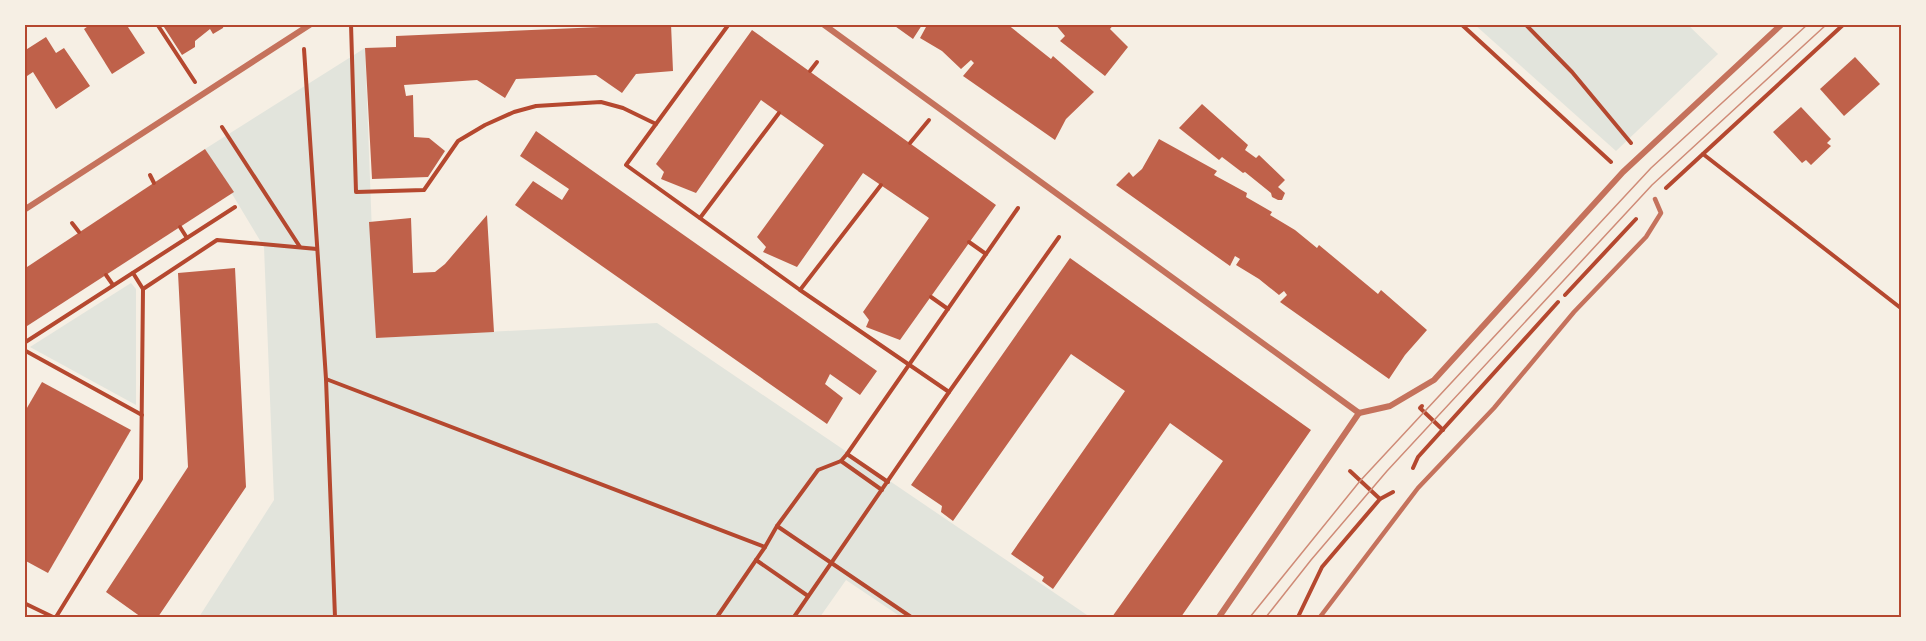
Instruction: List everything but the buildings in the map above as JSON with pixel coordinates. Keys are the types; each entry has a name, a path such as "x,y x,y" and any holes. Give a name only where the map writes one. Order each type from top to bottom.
{"street":[{"path":"24,210 311,24"},
{"path":"823,24 1359,413"},
{"path":"1219,617 1359,413 1390,406 1434,380 1623,172 1782,24"}],"lane":[{"path":"1320,617 1418,488 1487,415 1574,312 1646,237 1661,213 1655,199"}],"path":[{"path":"157,24 203,95"},
{"path":"351,24 356,192 424,190 458,141 485,125 514,112 536,106 601,102 623,108 656,124"},
{"path":"729,24 627,165 800,290 949,392"},
{"path":"1461,24 1623,172"},
{"path":"1525,24 1572,72 1641,155"},
{"path":"1411,471 1418,457 1576,282 1655,199 1844,24"},
{"path":"302,29 326,379 335,617"},
{"path":"810,71 817,62"},
{"path":"910,143 938,108"},
{"path":"700,218 779,113"},
{"path":"222,128 300,247"},
{"path":"1703,154 1902,309"},
{"path":"150,175 154,183"},
{"path":"800,290 881,185"},
{"path":"24,343 235,207"},
{"path":"717,617 777,526 818,470 841,461 847,453 1018,207"},
{"path":"72,223 79,232"},
{"path":"180,227 187,238"},
{"path":"794,617 1059,237"},
{"path":"143,289 217,240 317,249"},
{"path":"969,242 986,254"},
{"path":"24,603 55,617 141,479 143,289 133,273"},
{"path":"106,275 113,285"},
{"path":"931,297 948,309"},
{"path":"24,350 142,415"},
{"path":"326,379 765,547"},
{"path":"847,453 888,482"},
{"path":"841,461 882,490"},
{"path":"1350,471 1380,500"},
{"path":"1298,617 1322,567 1380,500 1400,484"},
{"path":"777,526 911,617"},
{"path":"756,560 808,596"}],"shaded area":[{"path":"1474,24 1687,24 1718,54 1616,151"},
{"path":"365,48 376,338 657,323 1090,617 901,617 846,580 820,617 199,617 274,500 264,247 205,149"},
{"path":"131,283 136,289 136,405 30,347"}],"tram line":[{"path":"1250,617 1360,481 1651,168 1808,24"},
{"path":"1266,617 1387,471 1652,185 1827,24"}]}
